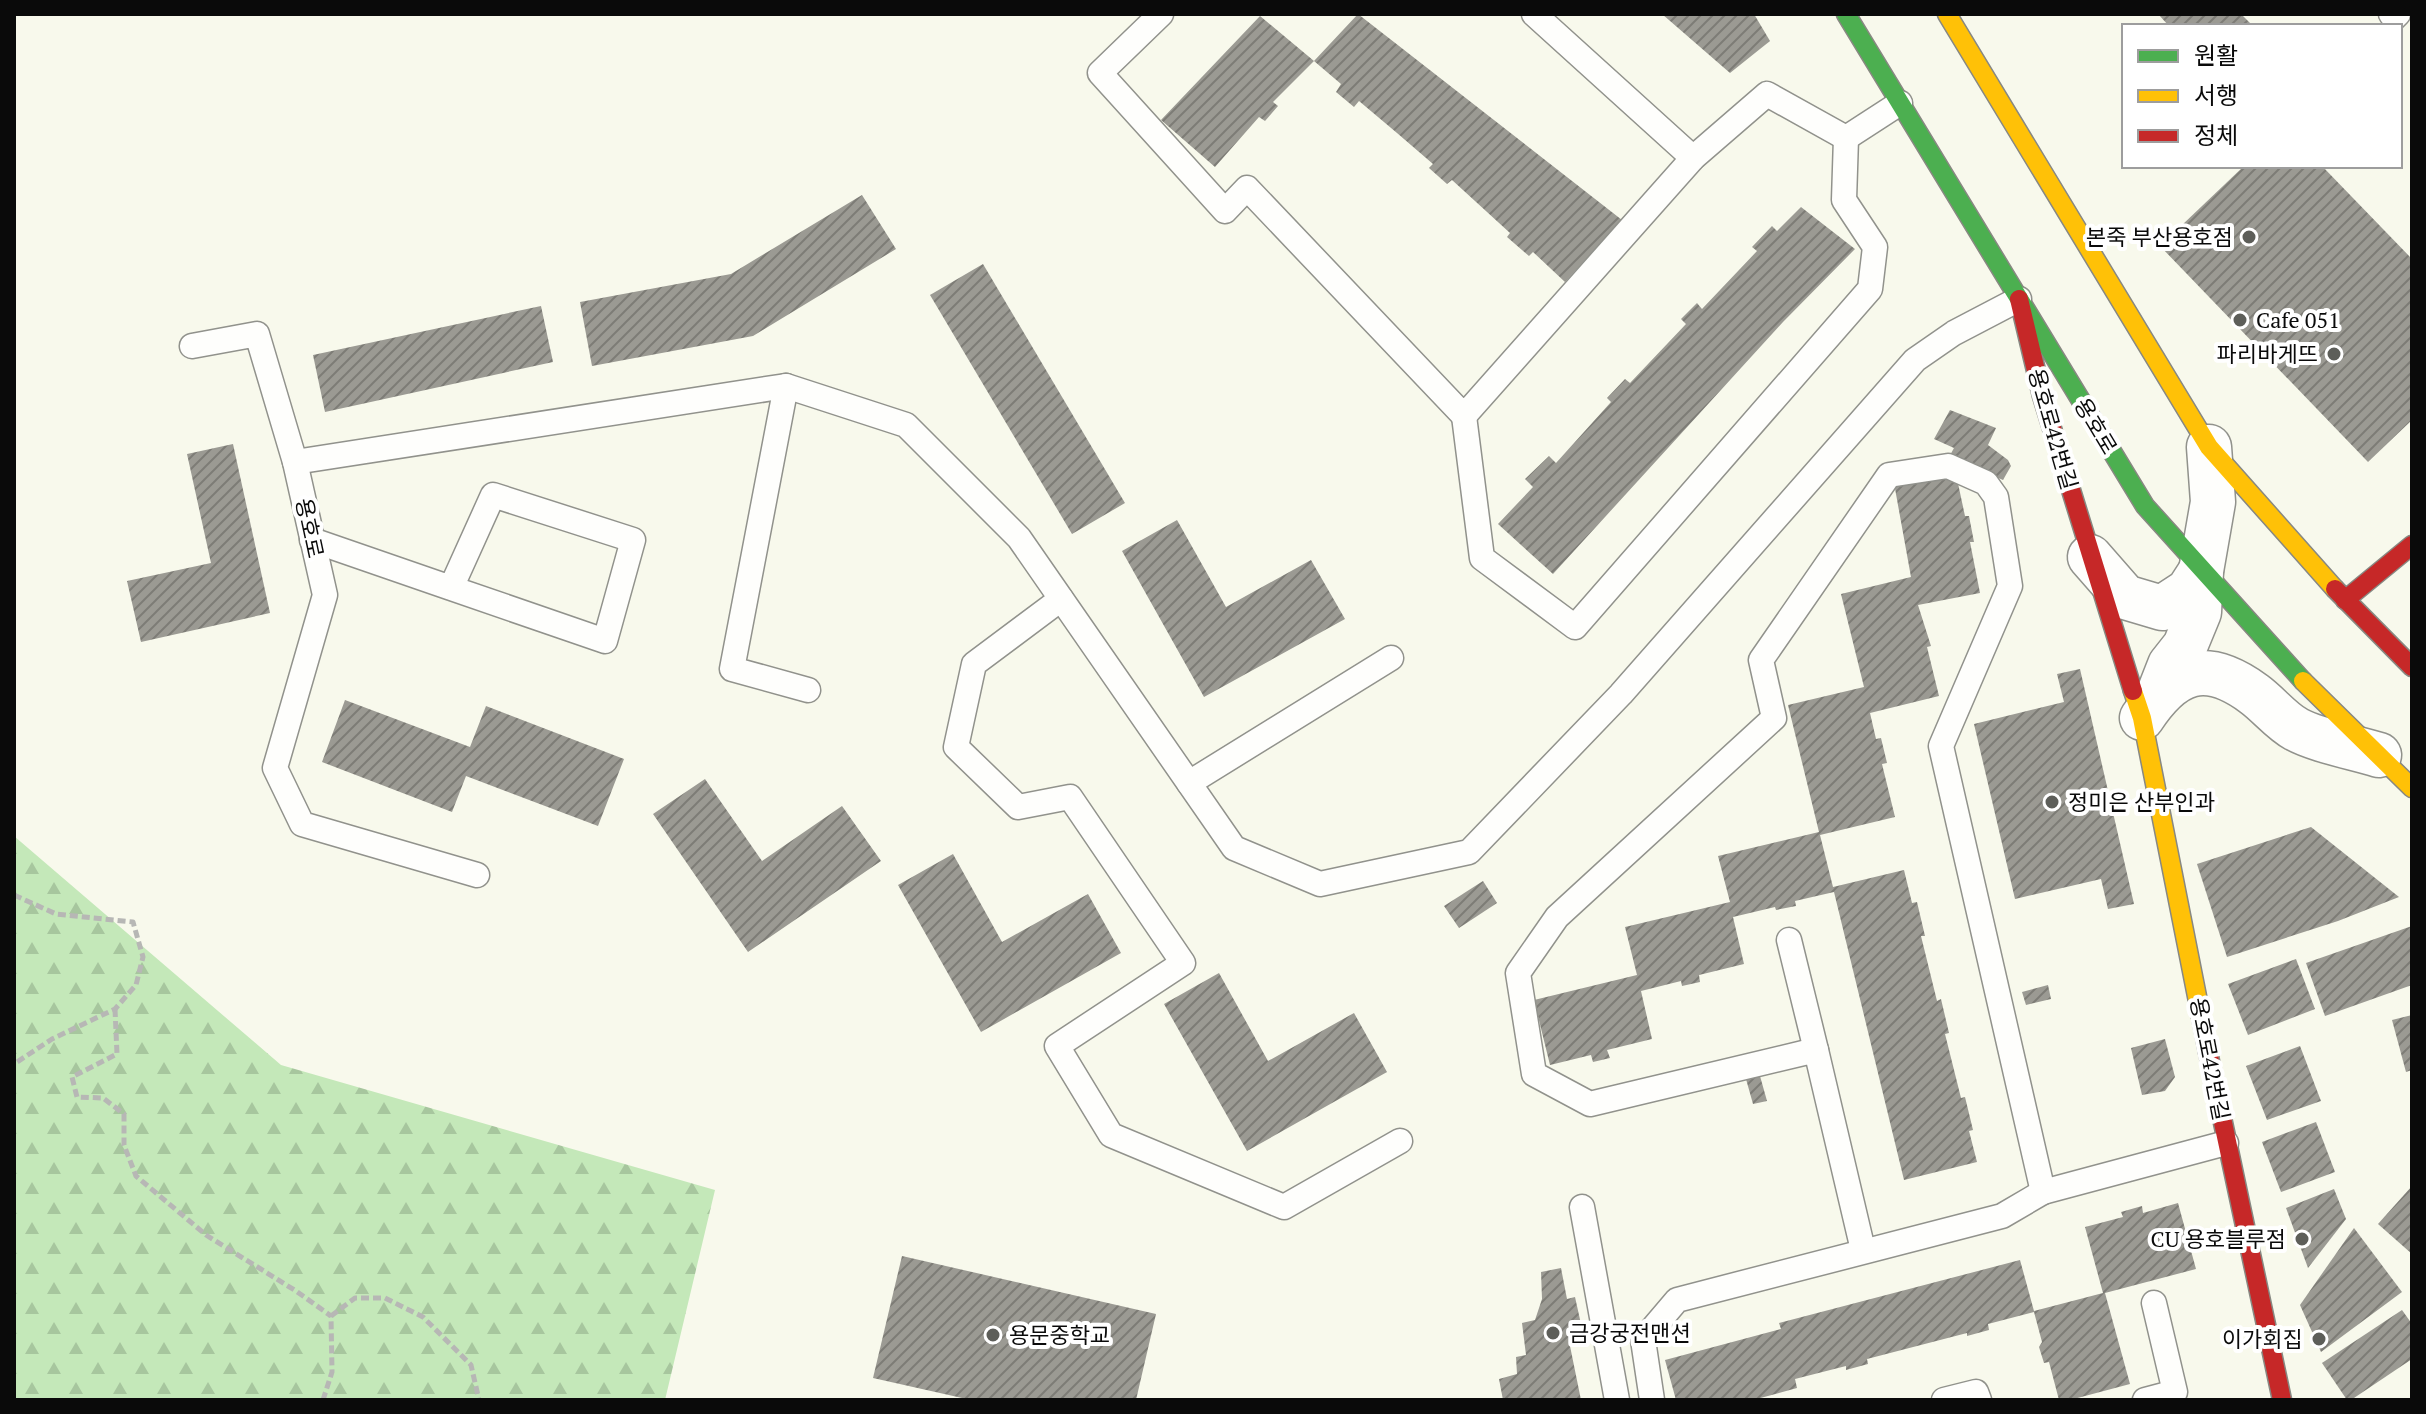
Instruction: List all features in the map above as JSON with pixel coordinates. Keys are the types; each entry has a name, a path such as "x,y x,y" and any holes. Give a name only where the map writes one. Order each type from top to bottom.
{"main road":[{"name":"용호로","path":"1846,14 2145,506 2281,659 2412,788"},
{"path":"1947,14 2209,447 2345,600 2412,667"},
{"name":"용호로42번길","path":"2019,299 2042,396 2090,557 2151,706 2226,1143 2282,1400"},
{"path":"2345,600 2412,545"}],"street":[{"path":"2151,706 2170,665 2185,646 2199,612 2201,571 2213,502 2209,447"},
{"name":"용호로42번길","path":"2090,557 2125,597 2162,608 2188,591 2201,571"},
{"path":"2151,706 2195,672 2214,671 2252,692 2296,729 2379,755"}],"lane":[{"path":"1161,14 1100,73 1225,211 1247,188 1464,416 1482,558 1575,627 1870,289 1875,247 1844,200 1846,138"},
{"path":"1534,14 1693,158"},
{"path":"2391,14 2394,18 2398,14"},
{"path":"1464,416 1693,158 1767,94 1846,138"},
{"path":"1846,138 1900,103"},
{"path":"295,462 786,386 906,425 1019,538 1234,848 1320,884 1469,852 1621,694 1915,360 1954,333 2019,299"},
{"name":"용호로","path":"192,346 257,334 295,462 325,595 275,768 302,824 477,875"},
{"path":"786,386 732,669 808,690"},
{"path":"1816,1050 1590,1104 1534,1074 1518,973 1557,917 1774,718 1761,660 1889,475 1948,466 1986,483 1996,497 2010,586 1941,746 2043,1192"},
{"path":"312,540 451,588 605,641 633,540 493,495 451,588"},
{"path":"1061,599 974,664 956,747 1018,807 1070,797 1183,963 1057,1046 1111,1135 1284,1207 1400,1141"},
{"path":"1189,783 1391,658"},
{"path":"1789,940 1863,1250"},
{"path":"1652,1400 1643,1340 1677,1300 2002,1216 2043,1192 2226,1143"},
{"path":"1582,1207 1617,1400"},
{"path":"2145,1400 2175,1392 2154,1303"},
{"path":"1944,1400 1976,1392 1979,1400"}],"path":[{"path":"14,895 56,914 133,922 143,957 136,985 115,1009 52,1039 14,1064"},
{"path":"115,1009 117,1054 72,1077 77,1097 103,1098 124,1114 124,1145 136,1176 206,1235 331,1316"},
{"path":"331,1316 355,1298 385,1298 423,1317 471,1365 479,1400"},
{"path":"323,1400 332,1372 331,1316"}],"green space":[{"path":"14,836 281,1065 715,1190 665,1400 14,1400"}],"building":[{"path":"1358,14 1622,220 1565,282 1533,252 1529,256 1507,237 1510,233 1452,180 1447,184 1429,168 1433,164 1359,101 1354,107 1336,92 1341,84 1314,61"},
{"path":"1662,14 1754,14 1770,41 1730,73"},
{"path":"2158,14 2241,14 2250,23 2249,24 2167,24"},
{"path":"1260,16 1314,61 1273,102 1278,106 1265,121 1259,117 1215,167 1161,120"},
{"path":"2242,168 2324,168 2412,259 2412,420 2368,462 2160,246"},
{"path":"862,195 896,249 753,336 592,366 580,302 731,274"},
{"path":"1801,207 1855,249 1783,322 1553,574 1498,524 1533,487 1525,479 1549,456 1556,463 1611,402 1607,398 1625,379 1630,383 1686,324 1681,319 1697,303 1702,309 1757,251 1752,247 1772,226 1777,231"},
{"path":"983,264 1125,503 1072,534 930,295"},
{"path":"541,306 553,362 325,412 313,355"},
{"path":"1950,410 1996,428 1988,445 2008,460 2011,466 2003,480 1949,457 1954,448 1934,439"},
{"path":"233,444 270,613 141,642 127,581 211,563 187,454"},
{"path":"1956,474 1965,516 1969,516 1974,542 1970,542 1980,593 1918,605 1931,646 1927,647 1939,696 1870,713 1876,739 1881,738 1887,763 1882,764 1895,817 1820,835 1833,887 1904,870 1912,903 1917,902 1925,936 1921,936 1937,1001 1941,999 1949,1033 1945,1034 1961,1098 1965,1097 1977,1162 1904,1180 1834,892 1795,901 1796,906 1776,910 1775,907 1733,917 1744,964 1699,975 1700,982 1682,986 1681,981 1641,991 1652,1039 1607,1050 1610,1058 1593,1062 1591,1055 1550,1065 1534,1000 1637,975 1625,927 1730,902 1718,856 1819,832 1788,705 1864,687 1841,594 1911,577 1894,483"},
{"path":"1177,520 1226,607 1311,560 1345,619 1204,697 1122,551"},
{"name":"정미은 산부인과","path":"2080,669 2134,904 2108,909 2101,879 2015,899 1974,724 2064,702 2057,674"},
{"path":"345,700 470,747 486,706 624,759 598,826 466,776 452,812 322,762"},
{"path":"705,779 762,861 842,806 881,861 748,952 653,814"},
{"path":"2311,827 2399,897 2338,921 2227,957 2197,864"},
{"path":"953,854 1002,942 1088,894 1121,953 981,1032 898,885"},
{"path":"1483,881 1497,903 1459,928 1444,906"},
{"path":"2412,926 2412,985 2325,1016 2306,963"},
{"path":"2296,959 2315,1009 2248,1035 2228,984"},
{"path":"1219,973 1268,1061 1354,1013 1387,1072 1247,1151 1164,1004"},
{"path":"2048,985 2051,999 2026,1005 2022,992"},
{"path":"2412,1015 2412,1070 2406,1072 2392,1020"},
{"path":"2165,1039 2175,1077 2165,1091 2142,1095 2131,1048"},
{"path":"2300,1046 2321,1101 2267,1120 2246,1066"},
{"path":"1760,1076 1767,1101 1753,1104 1746,1079"},
{"path":"2316,1122 2335,1172 2281,1192 2262,1142"},
{"path":"2412,1186 2412,1254 2378,1224"},
{"path":"2334,1189 2346,1219 2308,1268 2286,1208"},
{"path":"2178,1203 2196,1269 2105,1293 2130,1384 2070,1400 2059,1400 2049,1362 2044,1363 2039,1347 2042,1342 2034,1312 1988,1324 1989,1330 1867,1359 1868,1364 1846,1370 1846,1366 1795,1379 1797,1388 1753,1400 1676,1400 1665,1360 1781,1329 1779,1323 2020,1260 2034,1311 2103,1293 2085,1227 2123,1217 2121,1212 2142,1206 2143,1213"},
{"path":"2354,1228 2402,1292 2321,1352 2300,1305"},
{"path":"902,1256 1156,1314 1136,1400 971,1400 873,1378"},
{"name":"금강궁전맨션","path":"1561,1268 1567,1299 1575,1297 1585,1342 1570,1346 1581,1400 1503,1400 1499,1379 1517,1374 1516,1357 1526,1355 1522,1323 1535,1320 1542,1299 1541,1272"},
{"path":"2402,1310 2412,1324 2412,1359 2347,1400 2322,1363"}],"traffic: fast":[{"path":"1846,14 2145,506 2303,681"}],"traffic: slow":[{"path":"1947,14 2209,447 2335,589"},
{"path":"2303,681 2412,788"},
{"path":"2133,691 2142,718 2208,1052"}],"traffic: jam":[{"path":"2019,299 2042,396 2133,691"},
{"path":"2345,600 2412,545"},
{"path":"2335,589 2412,667"},
{"path":"2208,1052 2282,1400"}],"place":[{"name":"본죽 부산용호점","path":"2249,237"},
{"name":"Cafe 051","path":"2240,320"},
{"name":"파리바게뜨","path":"2334,354"},
{"name":"정미은 산부인과","path":"2052,802"},
{"name":"CU 용호블루점","path":"2302,1239"},
{"name":"금강궁전맨션","path":"1553,1333"},
{"name":"용문중학교","path":"993,1335"},
{"name":"이가회집","path":"2319,1339"}]}
